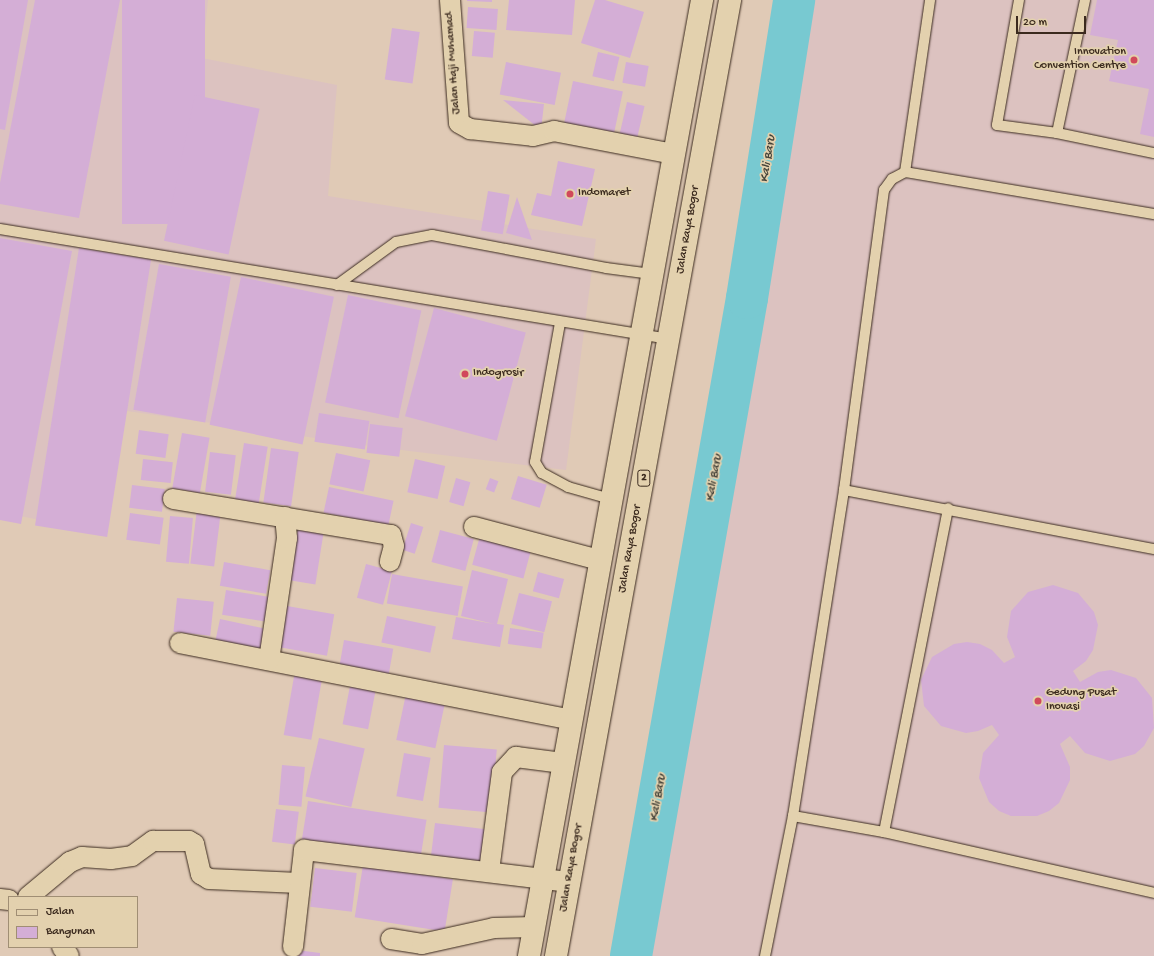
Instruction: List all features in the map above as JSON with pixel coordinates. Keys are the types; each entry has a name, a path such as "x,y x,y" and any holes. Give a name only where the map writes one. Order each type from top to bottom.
{"highway":[{"path":"529,956 610,499 702,0"},
{"name":"Jalan Raya Bogor","path":"556,956 730,0"}],"street":[{"name":"Jalan Haji Muhamad","path":"450,0 459,123 470,129 533,136 554,130 673,154"},
{"path":"173,499 391,535 394,546 390,561"},
{"path":"269,660 287,538 285,517"},
{"path":"474,527 599,560"},
{"path":"180,643 571,720"},
{"path":"490,871 502,772 516,757 563,763"},
{"path":"29,896 70,862 82,857 110,859 132,856 153,840 189,841 194,844 201,874 209,879 299,883"},
{"path":"293,947 299,883 304,850 490,871 570,882"},
{"path":"391,939 422,944 494,928 534,927"},
{"path":"63,948 69,956"}],"lane":[{"path":"905,172 930,0"},
{"path":"1019,0 997,125 1057,133 1154,152"},
{"path":"1057,133 1085,0"},
{"path":"764,956 793,816 844,490 884,190 892,179 905,172 1154,214"},
{"path":"0,229 669,339"},
{"path":"337,285 396,242 432,236 606,268 652,274"},
{"path":"560,322 535,462 542,473 568,487 610,499"},
{"path":"844,490 948,508 1154,549"},
{"path":"884,832 948,508"},
{"path":"793,816 884,832 1154,892"}],"shaded area":[{"path":"0,0 208,0 202,58 337,85 328,196 596,239 566,470 385,448 127,411 90,530 0,512"},
{"path":"804,0 1154,0 1154,956 630,956"}],"building":[{"path":"0,0 28,0 5,130 0,129"},
{"path":"35,0 120,0 79,218 0,204 0,183"},
{"path":"122,0 205,0 205,224 122,224"},
{"path":"492,0 492,2 467,1"},
{"path":"509,0 575,0 572,35 506,30"},
{"path":"595,0 605,0 644,12 630,58 581,43"},
{"name":"Innovation Convention Centre","path":"1097,0 1154,0 1154,137 1140,134 1149,89 1109,81 1118,40 1090,35"},
{"path":"468,7 498,9 496,30 467,28"},
{"path":"392,28 420,32 412,83 385,79"},
{"path":"474,31 495,33 493,58 472,56"},
{"path":"598,52 619,57 614,81 592,76"},
{"path":"506,62 561,73 555,105 500,94"},
{"path":"626,62 649,66 645,87 622,83"},
{"path":"573,81 623,92 612,141 562,131"},
{"path":"195,95 260,109 229,254 164,241"},
{"path":"503,100 544,104 541,130"},
{"path":"627,102 645,106 636,142 619,138"},
{"name":"Indomaret","path":"558,161 595,169 582,226 531,215 537,193 551,196"},
{"path":"488,191 510,195 503,234 481,230"},
{"path":"517,197 532,240 506,233"},
{"path":"0,238 72,251 21,524 0,520"},
{"path":"79,248 151,259 107,537 35,526"},
{"path":"159,264 231,277 205,422 133,410"},
{"path":"241,277 334,297 303,444 210,425"},
{"path":"348,295 421,311 398,418 325,403"},
{"name":"Indogrosir","path":"434,308 526,333 497,441 405,416"},
{"path":"319,413 369,421 365,450 314,442"},
{"path":"370,424 403,428 399,457 366,453"},
{"path":"139,430 169,434 165,458 136,454"},
{"path":"182,433 210,438 200,493 172,488"},
{"path":"244,443 268,447 258,505 235,501"},
{"path":"271,448 299,452 291,506 263,502"},
{"path":"210,452 236,455 231,495 205,492"},
{"path":"336,453 370,460 364,492 329,484"},
{"path":"143,459 173,462 171,483 141,480"},
{"path":"415,459 445,466 438,499 407,492"},
{"path":"518,476 547,485 540,508 511,499"},
{"path":"456,478 470,482 464,506 449,502"},
{"path":"490,478 498,481 494,492 486,489"},
{"path":"132,485 165,489 162,512 129,508"},
{"path":"329,487 394,501 388,526 324,512"},
{"path":"197,509 221,512 214,567 190,564"},
{"path":"130,513 164,518 160,544 126,540"},
{"path":"170,516 193,518 189,564 166,562"},
{"path":"411,523 423,527 415,554 402,550"},
{"path":"298,528 324,532 315,584 290,580"},
{"path":"440,530 474,539 465,571 431,562"},
{"path":"481,532 532,546 523,579 472,565"},
{"path":"224,562 270,570 266,594 220,586"},
{"path":"366,564 392,571 383,605 357,598"},
{"path":"472,570 508,579 497,624 504,625 500,647 452,639 456,617 494,624 461,616"},
{"path":"538,572 564,579 559,598 533,591"},
{"path":"392,574 463,587 458,616 387,604"},
{"name":"Gedung Pusat Inovasi","path":"1053,585 1078,593 1094,612 1098,625 1093,650 1086,661 1073,671 1080,682 1098,672 1111,670 1136,678 1152,698 1154,728 1144,746 1135,754 1110,761 1085,753 1070,736 1060,744 1070,767 1070,780 1059,803 1049,811 1037,816 1011,816 999,811 989,802 979,778 983,753 999,735 992,725 978,731 966,733 941,726 924,706 921,680 932,657 954,644 967,642 980,644 992,650 1004,663 1015,657 1007,637 1011,611 1028,592"},
{"path":"226,590 274,598 270,622 222,615"},
{"path":"519,593 552,601 544,632 511,624"},
{"path":"177,598 214,602 210,636 173,632"},
{"path":"287,606 334,614 327,656 280,647"},
{"path":"387,616 436,626 430,653 381,642"},
{"path":"220,619 268,629 262,656 214,645"},
{"path":"510,628 544,633 541,649 508,644"},
{"path":"344,640 393,649 387,682 338,673"},
{"path":"295,671 323,676 311,740 284,735"},
{"path":"350,686 376,691 368,729 343,724"},
{"path":"406,694 445,702 435,748 396,740"},
{"path":"319,738 365,749 351,807 306,796"},
{"path":"444,745 497,750 491,812 439,808"},
{"path":"404,753 431,758 423,801 396,796"},
{"path":"282,765 305,767 301,807 279,805"},
{"path":"308,801 427,820 420,859 302,841"},
{"path":"276,809 299,812 295,845 272,842"},
{"path":"435,823 486,829 481,867 430,861"},
{"path":"363,865 453,879 445,932 355,917"},
{"path":"315,868 357,873 352,912 310,907"},
{"path":"289,949 320,953 320,956 288,956"}],"waterway":[{"name":"Kali Baru","path":"631,956 747,298 794,0"}],"place":[{"name":"Innovation Convention Centre","path":"1134,60"},
{"name":"Indomaret","path":"570,194"},
{"name":"Indogrosir","path":"465,374"},
{"name":"Gedung Pusat Inovasi","path":"1038,701"}]}
